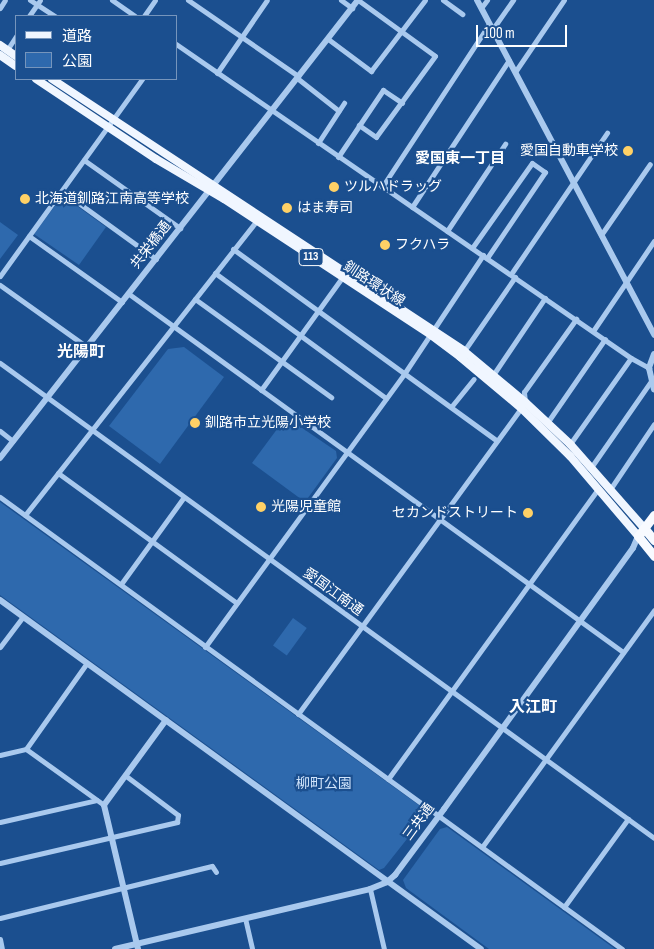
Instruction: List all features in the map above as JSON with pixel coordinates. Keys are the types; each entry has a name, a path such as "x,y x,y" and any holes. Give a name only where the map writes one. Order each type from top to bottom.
{"highway":[{"path":"654,515 651,534 640,538 654,556"}],"main road":[{"path":"3,48 15,55"},
{"path":"0,55 15,65"},
{"name":"釧路環状線","path":"38,80 108,126 212,188 256,221 344,275"},
{"name":"釧路環状線","path":"54,80 212,188 464,351 493,375 523,405 599,488 640,538"},
{"name":"釧路環状線","path":"432,332 479,372 547,423 570,444 592,466 651,534"}],"street":[{"path":"0,8 5,0"},
{"path":"30,0 39,2 54,15"},
{"path":"112,0 134,15"},
{"path":"145,15 155,0"},
{"path":"188,0 298,77 339,111"},
{"path":"218,73 267,0"},
{"path":"341,0 352,8"},
{"path":"358,0 435,56 376,137 359,125"},
{"name":"共栄橋通","path":"0,458 358,0"},
{"path":"328,39 371,71 425,0"},
{"path":"443,0 462,14"},
{"path":"476,0 654,334"},
{"path":"481,8 487,0"},
{"path":"382,187 491,27 513,0"},
{"path":"515,72 564,0"},
{"path":"31,15 39,2"},
{"path":"3,48 15,37"},
{"path":"178,45 631,358 649,368"},
{"path":"412,207 509,60"},
{"path":"0,276 141,80"},
{"path":"338,157 383,90 402,102"},
{"path":"318,143 344,103"},
{"path":"464,351 573,182 607,133"},
{"path":"448,231 506,144"},
{"path":"84,160 180,228"},
{"path":"205,647 404,374 545,172 532,163 472,248"},
{"path":"601,235 650,164"},
{"path":"62,191 156,259"},
{"path":"25,515 256,221"},
{"path":"29,236 122,302"},
{"path":"593,331 654,241"},
{"path":"233,249 497,441"},
{"path":"215,273 386,398"},
{"path":"262,390 344,275"},
{"path":"0,285 86,347"},
{"path":"129,294 623,652"},
{"path":"493,375 545,298"},
{"path":"195,299 331,397"},
{"path":"298,714 523,405 524,392 576,319"},
{"path":"547,423 606,339"},
{"path":"654,354 649,368 654,389"},
{"path":"570,444 631,358"},
{"name":"愛国江南通","path":"0,363 654,838"},
{"path":"451,407 474,378"},
{"path":"592,466 651,381"},
{"path":"611,488 654,424"},
{"path":"0,431 13,441"},
{"path":"58,473 237,603"},
{"path":"388,778 599,488"},
{"path":"0,497 622,949"},
{"path":"121,584 184,497"},
{"name":"三共通","path":"115,949 138,946 370,888 387,882 395,875 640,538"},
{"path":"0,600 481,949"},
{"path":"482,847 544,759 654,610"},
{"path":"0,647 23,616"},
{"path":"0,755 26,749 87,663"},
{"path":"104,805 166,720"},
{"path":"26,749 104,805 138,946"},
{"path":"0,863 177,822 178,816 126,776"},
{"path":"0,822 96,800"},
{"path":"564,907 628,819"},
{"path":"0,918 212,866 216,872"},
{"path":"370,888 384,949"},
{"path":"245,918 252,949"},
{"path":"0,939 2,949"}],"green space":[{"path":"66,198 106,227 79,265 34,234 60,199"},
{"path":"0,222 18,235 0,259"},
{"path":"184,347 224,377 160,464 109,426 168,349"},
{"path":"286,417 336,451 337,458 305,502 252,463"},
{"name":"柳町公園","path":"0,502 427,811 426,815 384,868 379,870 0,595"},
{"path":"293,618 307,628 287,655 273,646"},
{"path":"447,827 615,949 489,949 406,888 403,880 440,829"}],"place":[{"name":"愛国自動車学校","path":"628,151"},
{"name":"ツルハドラッグ","path":"334,187"},
{"name":"北海道釧路江南高等学校","path":"25,199"},
{"name":"はま寿司","path":"287,208"},
{"name":"フクハラ","path":"385,245"},
{"name":"釧路市立光陽小学校","path":"195,423"},
{"name":"光陽児童館","path":"261,507"},
{"name":"セカンドストリート","path":"528,513"}],"district":[{"name":"愛国東一丁目","path":"460,159"},
{"name":"光陽町","path":"81,353"},
{"name":"入江町","path":"533,708"}]}
